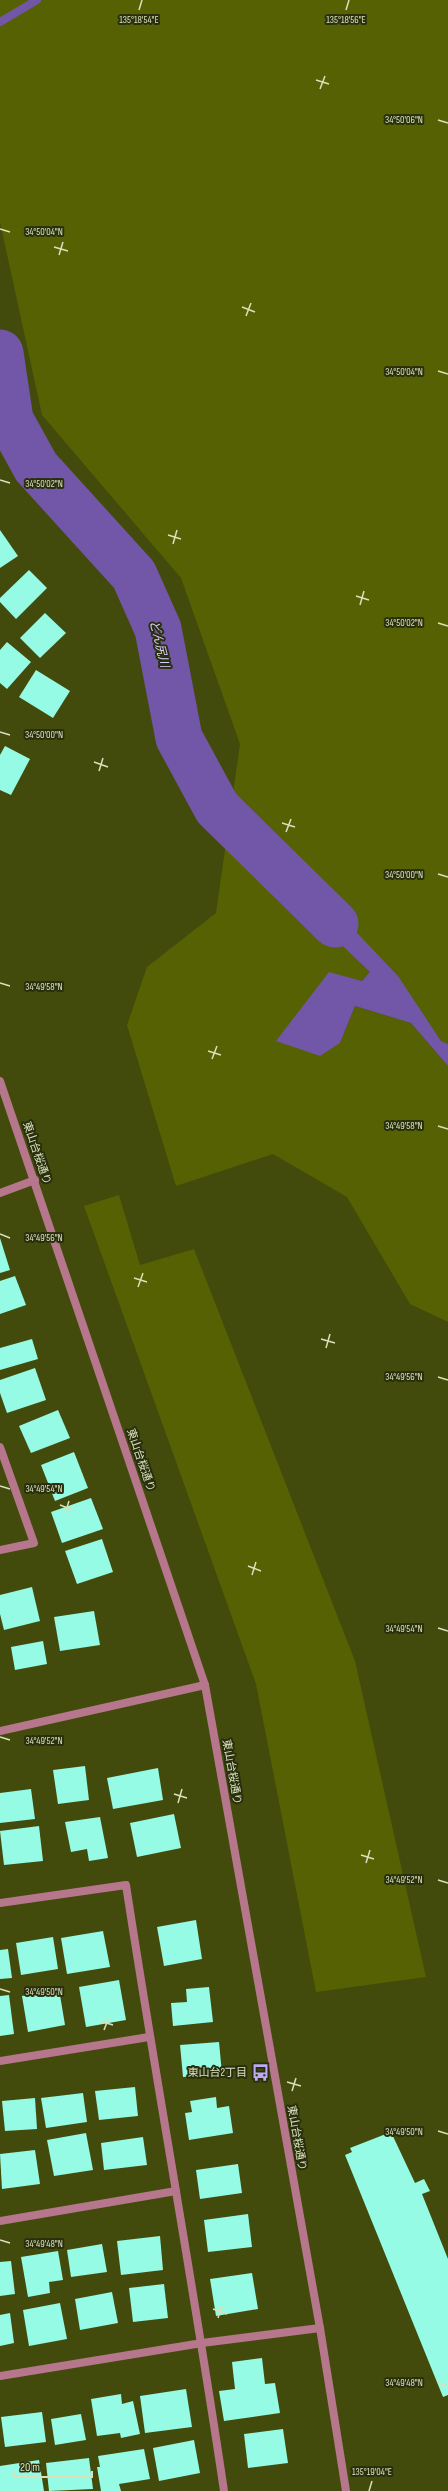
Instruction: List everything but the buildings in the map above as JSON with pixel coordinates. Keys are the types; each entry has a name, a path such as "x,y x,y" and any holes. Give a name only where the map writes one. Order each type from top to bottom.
{"street":[{"name":"東山台桜通り","path":"0,1081 35,1180 205,1685 320,2328 346,2491"},
{"path":"0,1194 35,1180"},
{"path":"0,1447 34,1543 0,1550"},
{"path":"0,1731 205,1685"},
{"path":"0,1903 126,1885 149,2038 202,2343 224,2491"},
{"path":"0,2062 149,2038"},
{"path":"0,2221 176,2191"},
{"path":"0,2376 202,2343 320,2328"}],"green space":[{"path":"0,0 448,0 448,1044 441,1041 341,916 329,933 371,972 362,981 340,1043 355,1006 411,1023 448,1066 448,1322 410,1304 347,1197 273,1154 176,1186 127,1025 147,967 216,913 240,744 181,578 42,415 0,222"},
{"path":"119,1195 140,1265 194,1249 355,1661 426,1977 316,1992 256,1684 84,1206"}],"shaded area":[{"path":"341,916 398,976 441,1041 448,1044 448,1066 411,1023 355,1006 340,1043 320,1056 276,1041 329,972 362,981 370,972 329,933"}],"waterway":[{"path":"0,22 37,0"},
{"name":"どん尻川","path":"0,353 10,420 36,467 134,575 158,629 179,738 217,808 335,924"}],"place":[{"name":"東山台2丁目","path":"260,2072"}]}
